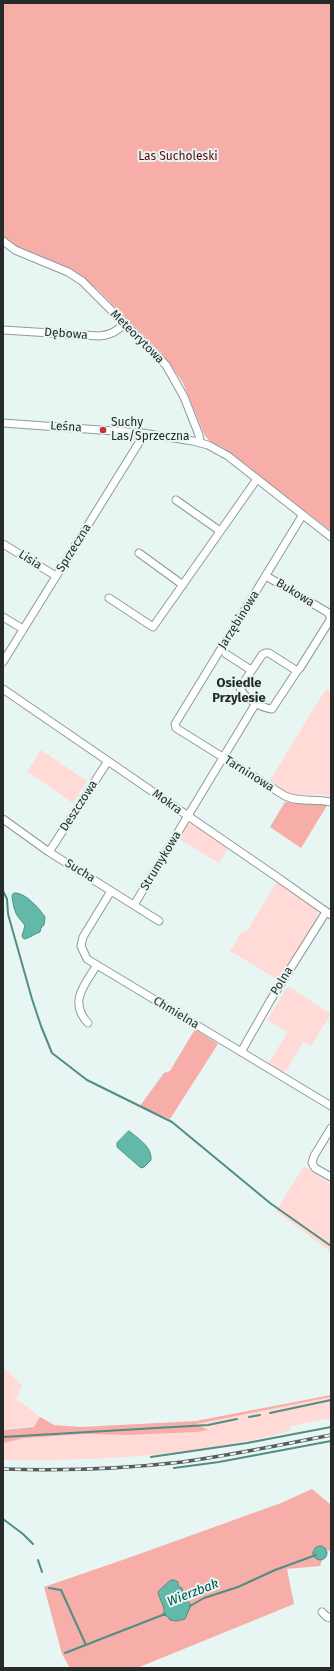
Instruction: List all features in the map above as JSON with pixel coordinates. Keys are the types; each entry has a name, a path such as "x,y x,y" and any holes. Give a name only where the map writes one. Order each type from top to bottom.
{"street":[{"name":"Meteorytowa","path":"3,241 15,250 68,272 82,281 166,365 190,411 199,435 200,443"},
{"name":"Dębowa","path":"3,330 99,336 109,335 116,332 124,324"},
{"name":"Leśna","path":"3,423 142,433 200,443"},
{"name":"Sprzeczna","path":"3,662 140,441 142,433"},
{"path":"200,443 224,453 256,480 331,538"},
{"path":"109,598 153,627 256,480"},
{"path":"176,500 220,531"},
{"name":"Jarzębinowa","path":"175,724 302,516"},
{"name":"Lisia","path":"3,544 56,576"},
{"path":"139,553 183,585"},
{"name":"Bukowa","path":"266,576 327,612 330,616 330,620 297,671"},
{"path":"3,616 23,629"},
{"path":"265,653 269,653 297,671 272,710 256,703 246,696 240,688 251,670 265,653"},
{"path":"226,654 251,670"},
{"name":"Mokra","path":"3,689 329,914"},
{"name":"Strumykowa","path":"134,905 256,703"},
{"name":"Tarninowa","path":"175,724 176,728 294,800 320,800 331,802"},
{"name":"Deszczowa","path":"49,852 108,761"},
{"name":"Sucha","path":"3,819 49,852 159,921"},
{"name":"Chmielna","path":"112,891 83,937 81,946 87,959 331,1106"},
{"name":"Polna","path":"241,1052 270,1001 329,914"},
{"path":"88,1023 82,1017 78,1005 81,990 97,965"},
{"path":"331,1128 314,1156 312,1163 315,1168 331,1177"},
{"path":"322,1612 327,1617 331,1618"}],"shaded area":[{"path":"326,689 331,692 331,796 299,795 289,793 281,789 270,780"},
{"path":"41,750 87,781 73,803 27,771"},
{"path":"189,824 193,824 204,829 228,849 219,863 179,839 182,830"},
{"path":"277,882 317,910 318,916 279,980 230,951 241,933 247,931"},
{"path":"14,893 18,893 27,898 45,917 44,925 40,932 24,939 22,936 25,926 17,916 14,907 12,896"},
{"path":"288,986 331,1014 311,1046 303,1042 284,1074 268,1064 288,1032 267,1020"},
{"path":"129,1131 141,1140 151,1155 151,1160 144,1167 141,1168 117,1147 117,1143"},
{"path":"304,1166 331,1184 331,1252 276,1211"},
{"path":"3,1366 22,1386 16,1398 40,1417 35,1426 3,1429"},
{"path":"331,1397 331,1418 290,1426 290,1431 219,1446 112,1458 3,1460 3,1437 195,1424"},
{"path":"320,1546 325,1548 327,1553 325,1558 320,1560 315,1558 313,1553 315,1548"},
{"path":"171,1580 178,1582 178,1586 182,1588 185,1598 191,1605 185,1619 176,1621 170,1620 167,1616 163,1615 164,1610 158,1592"}],"green space":[{"name":"Las Sucholeski","path":"3,3 331,3 331,531 222,447 212,443 205,436 183,383 172,367 159,351 97,289 80,276 13,245 3,236"},
{"path":"285,802 328,804 301,848 270,827"},
{"path":"195,1029 218,1044 170,1119 140,1106 164,1073 170,1071"},
{"path":"331,1395 331,1397 196,1424 208,1430 196,1432 128,1435 82,1434 25,1438 3,1443 3,1430 34,1427 40,1417 54,1425 81,1427 196,1421"},
{"path":"312,1489 331,1505 331,1549 328,1551 325,1548 316,1547 313,1550 313,1556 322,1560 320,1566 287,1569 294,1604 137,1668 70,1668 62,1654 44,1587 281,1503"}],"waterway":[{"path":"3,891 7,899 8,914 32,999 52,1053 87,1080 172,1122 270,1203 331,1246"},
{"path":"270,1413 331,1400"},
{"path":"249,1417 260,1415"},
{"path":"3,1437 208,1425 237,1419"},
{"path":"151,1457 247,1443 331,1427"},
{"path":"174,1468 219,1462 331,1441"},
{"path":"3,1519 23,1534 33,1544"},
{"name":"Wierzbak","path":"190,1606 204,1598 238,1587 275,1570 316,1555"},
{"path":"38,1560 42,1572"},
{"path":"49,1588 61,1590 86,1645"},
{"name":"Wierzbak","path":"65,1653 165,1614"}],"railway":[{"path":"3,1469 92,1469 182,1462 256,1450 331,1435"}],"place":[{"name":"Suchy Las/Sprzeczna","path":"103,430"}],"district":[{"name":"Osiedle Przylesie","path":"239,690"}]}
